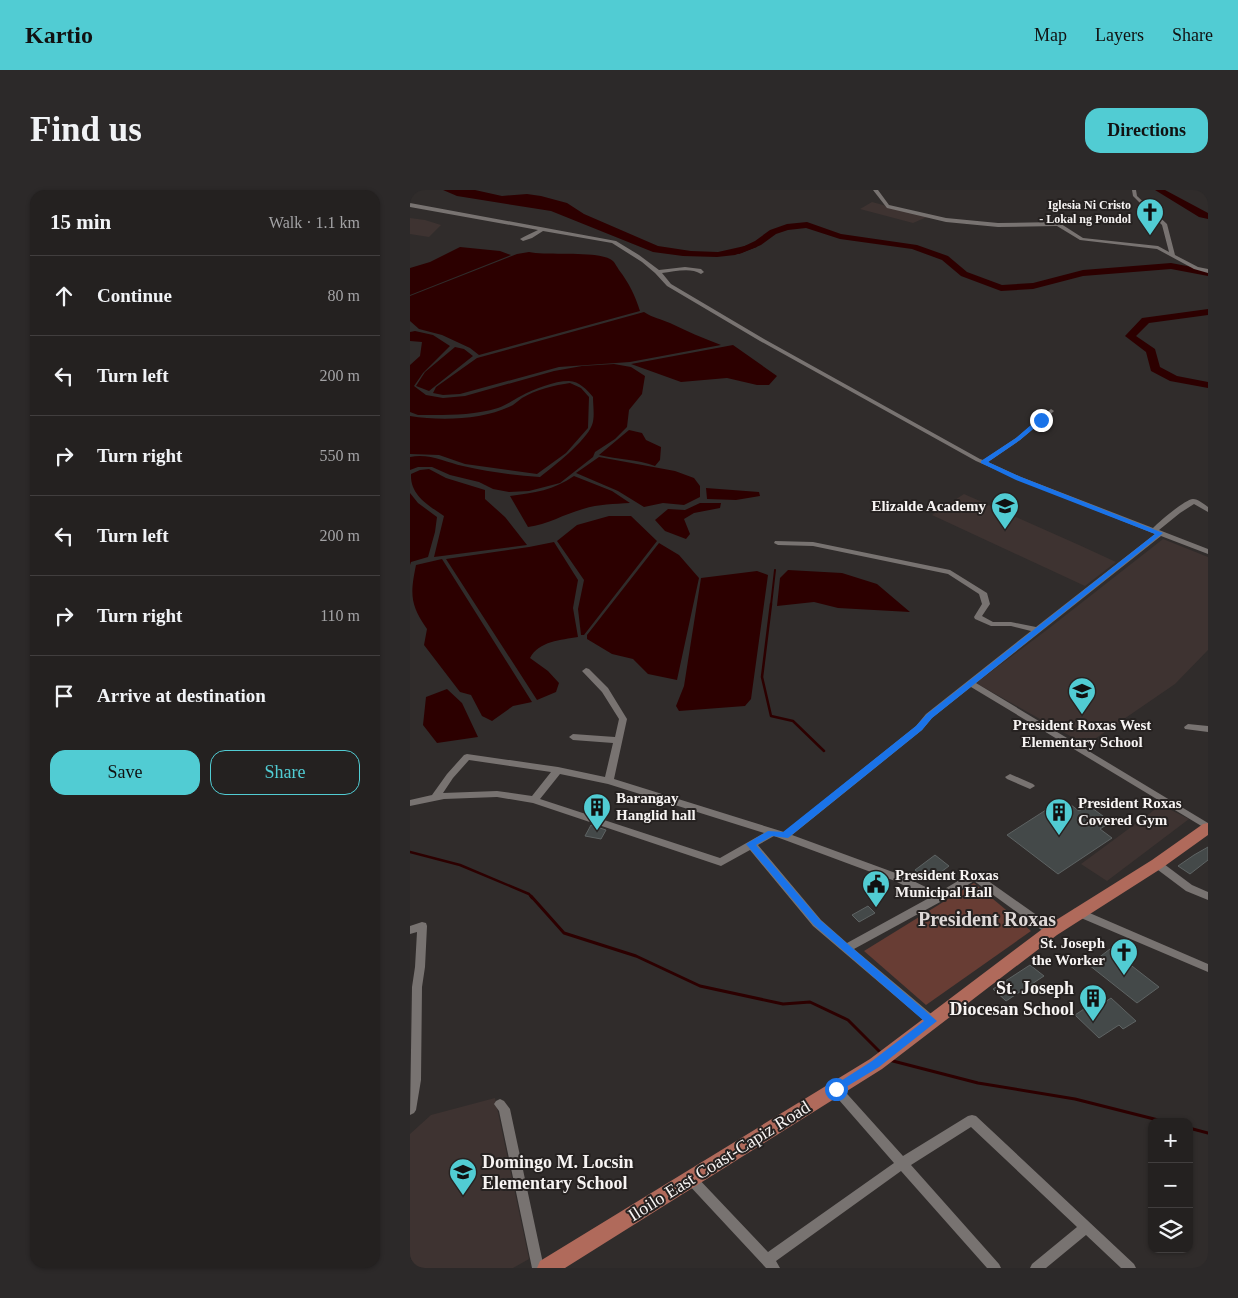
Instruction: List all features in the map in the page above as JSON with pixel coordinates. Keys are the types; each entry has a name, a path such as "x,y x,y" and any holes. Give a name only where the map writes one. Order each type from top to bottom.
{"main road":[{"name":"Iloilo East Coast-Capiz Road","path":"547,1268 876,1064 1051,931 1078,912 1157,864 1207,829"}],"street":[{"path":"875,190 886,206 946,220 998,225 1058,224 1082,239 1158,248 1196,268 1208,271"},
{"path":"1134,190 1135,196 1164,224 1173,256"},
{"path":"410,205 614,242 638,255 658,272 669,285 762,340 984,462 1019,478 1208,552"},
{"path":"523,239 541,230"},
{"path":"658,272 685,269 700,270 701,272"},
{"path":"984,462 1018,439 1051,411"},
{"path":"785,836 1157,532 1177,511 1194,501 1208,510"},
{"path":"778,543 813,544 950,572 982,592 986,604 978,618 991,624 1011,624 1038,630"},
{"path":"586,671 605,690 623,719 609,781"},
{"path":"971,684 1207,829"},
{"path":"1188,727 1208,729"},
{"path":"573,737 618,740"},
{"path":"434,799 450,776 467,757 558,770 609,781 785,836 898,878 938,898"},
{"path":"534,800 558,770"},
{"path":"1010,777 1030,786"},
{"path":"410,803 444,796 497,794 534,800 721,862 772,833"},
{"path":"751,844 817,923 932,1021"},
{"path":"1157,864 1189,888 1208,896"},
{"path":"846,948 938,898 974,876 1051,931"},
{"path":"1078,912 1208,968"},
{"path":"410,930 422,926 417,987 415,1080 410,1110"},
{"path":"836,1089 904,1163 995,1268"},
{"path":"500,1104 504,1109 538,1268"},
{"path":"692,1179 770,1264 904,1163 972,1120 1130,1268"},
{"path":"1036,1268 1086,1226"}],"shaded area":[{"path":"443,190 475,190 502,196 527,194 541,196 567,203 584,214 658,246 691,251 718,252 758,243 757,247 735,255 717,257 683,256 653,252 551,211 457,196"},
{"path":"872,202 927,217 913,223 860,209"},
{"path":"410,218 441,225 429,237 410,234"},
{"path":"460,247 500,251 511,255 410,295 410,268 430,262"},
{"path":"529,252 586,254 607,258 614,262 626,280 634,294 640,311 479,355 470,348 442,335 419,329 410,321 410,296 517,254"},
{"path":"644,312 721,345 630,362 559,367 460,394 443,395 433,393 436,387 477,358"},
{"path":"415,331 433,335 450,346 423,373 414,386 426,395 443,398 465,396 554,371 582,366 614,364 631,367 645,376 642,394 629,410 627,427 615,439 595,452 593,457 560,483 529,491 509,492 493,489 479,482 450,475 432,467 418,467 410,470 410,457 424,456 482,470 540,477 569,453 583,438 592,425 594,415 593,397 573,381 557,382 544,386 526,393 501,407 488,411 448,415 418,415 410,412 410,365 420,356 422,342 410,341 410,332"},
{"path":"733,345 777,376 769,385 757,385 727,378 681,382 631,364"},
{"path":"455,347 464,349 473,356 429,391 416,386 425,372"},
{"path":"570,383 581,388 589,397 588,428 566,453 537,474 465,464 439,455 410,454 410,416 449,419 489,414 513,405 533,393"},
{"path":"629,430 642,433 646,440 661,447 660,460 655,466 599,455"},
{"path":"599,457 675,471 694,478 700,486 700,497 684,505 663,503 644,507 618,491 576,473"},
{"path":"429,469 446,478 485,490 485,499 505,517 527,545 434,557 444,516 421,499 413,488 411,481 411,474"},
{"path":"574,476 612,491 630,503 589,507 542,524 528,527 510,496 544,490 559,485"},
{"path":"706,488 759,492 760,496 736,500 707,499"},
{"path":"410,493 418,503 437,517 428,557 411,562 410,565"},
{"name":"Elizalde Academy","path":"964,494 1116,562 1085,586 932,515"},
{"path":"700,503 721,503 720,508 694,513 684,519 690,534 686,539 665,531 655,520 668,509 685,510"},
{"path":"609,516 631,516 657,541 584,635 581,635 578,609 584,580 557,541 577,525"},
{"path":"1163,539 1208,557 1208,650 1175,684 1086,745 976,683 1048,629"},
{"path":"554,542 578,580 573,608 578,637 558,640 545,645 534,652 530,658 548,671 559,683 556,692 537,700 446,559"},
{"path":"659,543 679,555 699,578 677,680 648,674 633,659 612,654 587,639 587,635"},
{"path":"442,559 532,702 513,706 492,721 482,716 471,695 460,692 424,645 427,629 414,606 412,592 416,565"},
{"path":"788,570 842,573 877,584 910,612 838,608 814,602 777,606 780,578"},
{"path":"757,571 768,575 751,699 745,706 679,711 676,706 684,686 701,578"},
{"path":"447,689 462,703 478,737 437,743 423,725 426,697"},
{"path":"1161,805 1189,819 1107,881 1081,864"},
{"path":"974,883 1031,931 926,1005 864,951"},
{"name":"Domingo M. Locsin Elementary School","path":"495,1098 529,1259 513,1268 410,1268 410,1134 431,1115"}],"building":[{"name":"President Roxas Covered Gym","path":"1063,799 1079,811 1088,805 1111,822 1100,829 1112,838 1058,874 1007,835"},
{"name":"Barangay Hanglid hall","path":"591,825 606,830 601,839 585,836"},
{"path":"1208,847 1208,860 1190,874 1178,866 1194,855"},
{"path":"935,855 949,866 929,881 915,870"},
{"name":"President Roxas Municipal Hall","path":"868,906 875,913 859,922 852,915"},
{"name":"St. Joseph the Worker","path":"1110,949 1159,987 1137,1003 1089,965"},
{"path":"1030,965 1044,976 1006,1001 993,989"},
{"path":"1111,998 1136,1021 1123,1029 1119,1025 1099,1038 1075,1015 1087,1007 1091,1011"}],"waterway":[{"path":"1159,190 1202,215 1208,216"},
{"path":"739,251 758,243 773,232 787,227 807,225 840,236 914,247 945,258 964,274 1001,288 1033,286 1083,273 1171,266 1208,273"},
{"path":"1208,312 1146,320 1130,336 1151,351 1155,369 1174,379 1208,385"},
{"path":"771,605 775,570"},
{"path":"771,604 762,677 771,716 793,721 824,751"},
{"path":"410,852 460,865 529,894 532,898"},
{"path":"531,896 564,933 636,956 700,986 783,1004 810,1002 848,1020 881,1053"},
{"path":"889,1060 978,1083 1075,1099 1150,1118"},
{"path":"1193,1129 1208,1133"}],"place":[{"name":"Iglesia Ni Cristo - Lokal ng Pondol","path":"1150,236"},
{"name":"Elizalde Academy","path":"1005,530"},
{"name":"President Roxas West Elementary School","path":"1082,715"},
{"name":"Barangay Hanglid hall","path":"597,831"},
{"name":"President Roxas Covered Gym","path":"1059,836"},
{"name":"President Roxas Municipal Hall","path":"876,908"},
{"name":"St. Joseph the Worker","path":"1124,976"},
{"name":"St. Joseph Diocesan School","path":"1093,1022"},
{"name":"Domingo M. Locsin Elementary School","path":"463,1196"}],"district":[{"name":"President Roxas","path":"987,919"}],"route":[{"path":"836,1089 876,1064 932,1021 817,923 751,844 772,833 785,836 919,728 929,716 1160,533 1019,478 984,462 1018,439 1041,420"}]}
